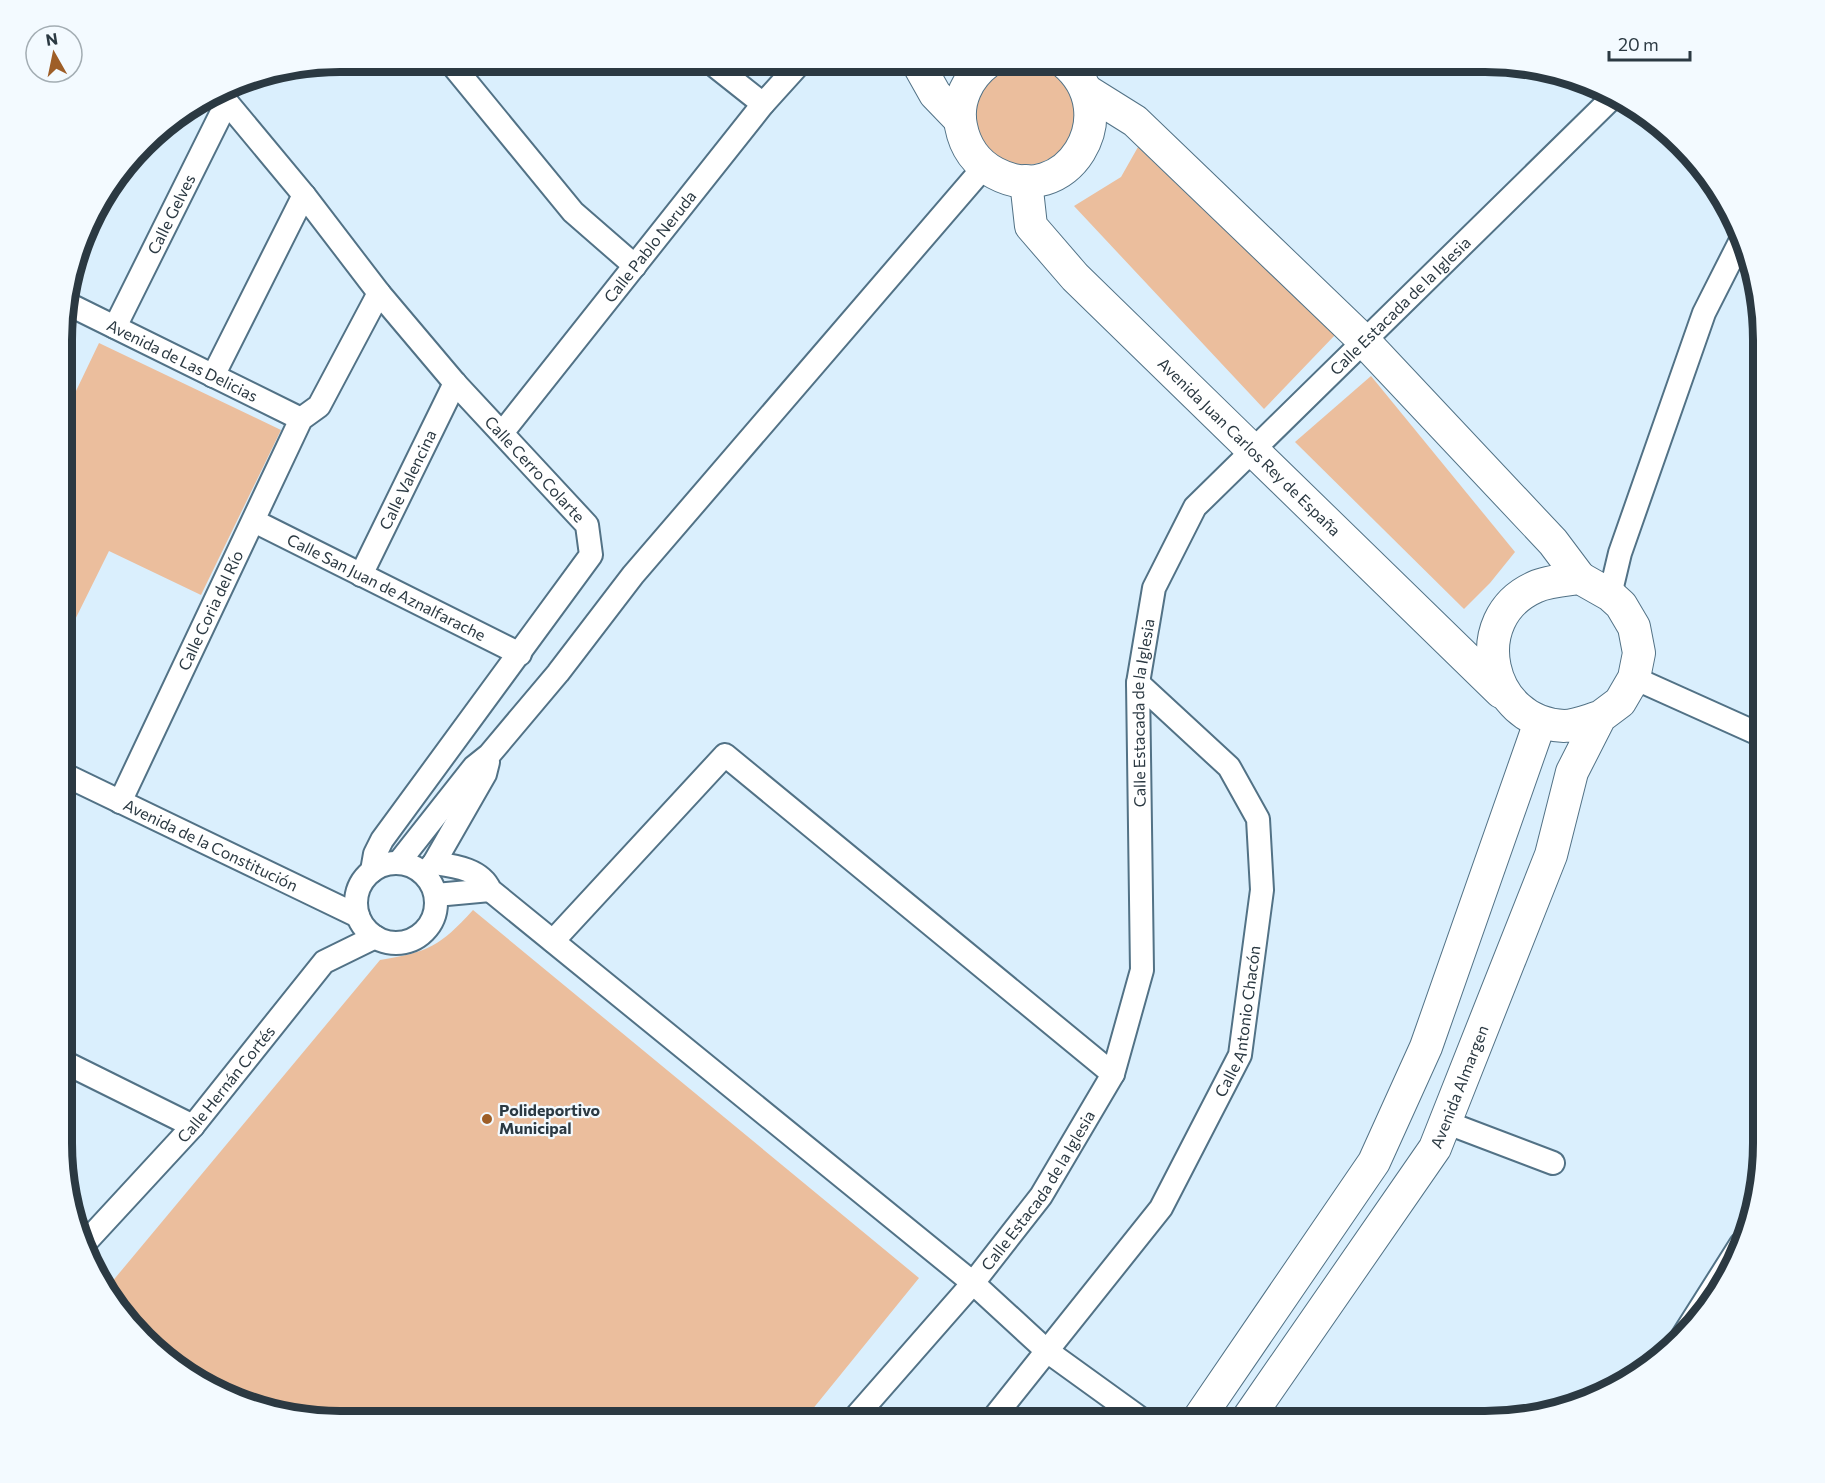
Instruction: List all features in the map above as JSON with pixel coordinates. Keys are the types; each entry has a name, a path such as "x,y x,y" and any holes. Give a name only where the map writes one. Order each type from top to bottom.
{"street":[{"path":"458,72 573,212 635,266"},
{"path":"723,72 763,104"},
{"name":"Calle Pablo Neruda","path":"502,433 763,104 792,72"},
{"path":"923,72 935,94 960,120"},
{"path":"977,72 971,78 962,98 960,120 963,138 972,154 984,167 1004,178 1026,181 1048,178 1067,167 1082,150 1090,129 1092,107 1082,73"},
{"path":"1082,73 1363,340 1553,542 1580,578 1621,605 1634,627 1639,653 1634,678 1620,702 1600,717 1565,726 1540,722 1503,694 1491,657 1495,635 1506,612 1514,602 1535,587 1580,578"},
{"name":"Calle Gelves","path":"115,327 222,99"},
{"name":"Calle Cerro Colarte","path":"224,99 304,195 379,293 455,383 587,525 591,555 382,840 375,854 372,871"},
{"name":"Calle Estacada de la Iglesia","path":"861,1411 973,1283 1041,1196 1113,1074 1142,970 1138,683 1154,588 1195,507 1608,102"},
{"path":"399,862 474,767 489,755 558,673 633,575 984,167"},
{"name":"Avenida Juan Carlos Rey de España","path":"1026,181 1031,226 1075,277 1251,451 1503,694"},
{"path":"213,376 304,195"},
{"path":"1610,596 1620,553 1704,313 1737,248"},
{"path":"301,419 319,406 379,293"},
{"name":"Avenida de Las Delicias","path":"74,307 301,419"},
{"name":"Calle Valencina","path":"361,575 455,383"},
{"name":"Calle Coria del Río","path":"120,802 301,419"},
{"name":"Calle San Juan de Aznalfarache","path":"254,521 520,654"},
{"path":"1634,678 1753,732"},
{"name":"Calle Antonio Chacón","path":"1000,1411 1161,1208 1240,1055 1262,890 1258,819 1229,767 1138,683"},
{"name":"Avenida Almargen","path":"1253,1411 1435,1148 1551,855 1572,772 1600,717"},
{"path":"1204,1411 1374,1162 1426,1047 1540,722"},
{"path":"489,755 485,774 429,868 436,895 435,915 428,928 418,937 388,942 375,937 365,928 358,916 357,894 362,881 372,871 384,865 399,862 429,868 465,868 487,882 490,890 973,1283 1047,1352 1130,1411"},
{"path":"553,941 725,755 1113,1074"},
{"name":"Avenida de la Constitución","path":"72,778 358,916"},
{"path":"436,895 490,890"},
{"name":"Calle Hernán Cortés","path":"89,1238 193,1126 324,962 375,937"},
{"path":"72,1066 193,1126"},
{"path":"1445,1122 1553,1164"}],"shaded area":[{"path":"999,72 1051,72 1067,87 1074,105 1074,125 1067,143 1053,157 1035,164 1015,164 997,157 983,143 976,125 976,105 979,96 983,87"},
{"path":"1138,147 1335,335 1264,409 1074,206 1121,177"},
{"path":"99,343 281,430 201,595 109,551 72,626 72,399"},
{"path":"1371,376 1515,552 1490,583 1464,609 1295,442"},
{"name":"Polideportivo Municipal","path":"473,910 919,1278 811,1411 340,1411 305,1409 254,1397 206,1375 163,1345 127,1306 111,1283 380,960 422,950 442,940"}],"place":[{"name":"Polideportivo Municipal","path":"487,1119"}]}
